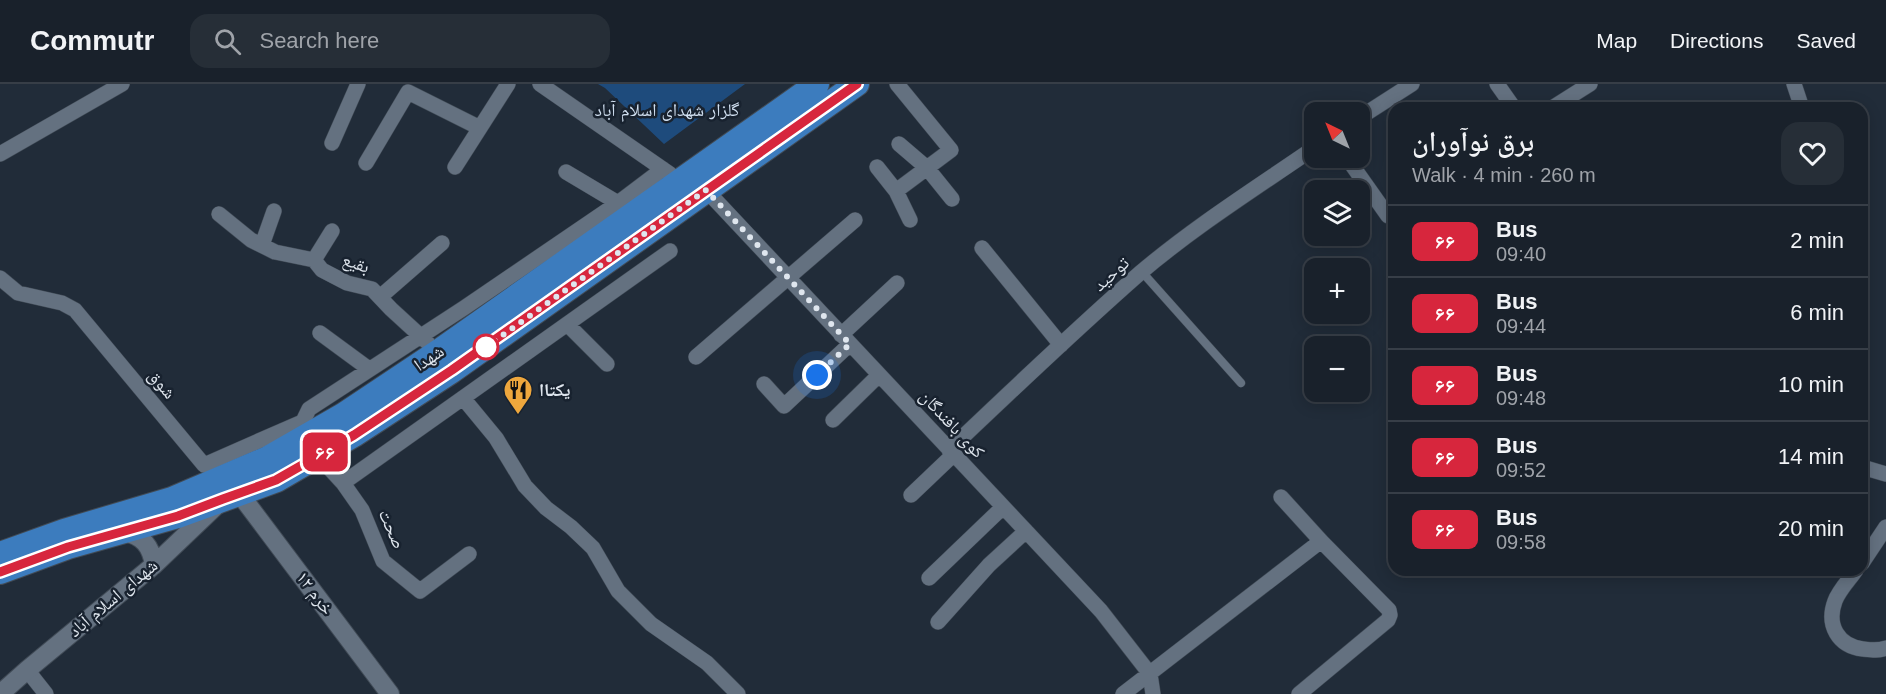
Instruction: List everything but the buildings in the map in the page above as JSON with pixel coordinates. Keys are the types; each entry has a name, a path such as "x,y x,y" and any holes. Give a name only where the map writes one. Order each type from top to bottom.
{"main road":[{"name":"شهدا","path":"0,572 68,547 124,532 268,458 297,433 343,415 430,344 672,175 817,84"},
{"name":"شهدا","path":"0,554 64,531 231,496 276,480 354,435 452,370 857,84"}],"street":[{"path":"0,154 122,84"},
{"path":"332,143 358,84"},
{"path":"455,167 508,84"},
{"path":"297,433 309,409 369,369 430,344 618,203 672,175 540,84"},
{"path":"896,191 951,150 897,84"},
{"path":"1370,111 1412,84"},
{"path":"1497,84 1510,102"},
{"path":"1562,102 1590,84"},
{"path":"1794,84 1800,102"},
{"path":"366,163 408,92 480,128"},
{"path":"899,144 927,168 952,199"},
{"name":"توحید","path":"911,495 951,452 1061,345 1142,272 1194,232 1304,155"},
{"path":"877,167 896,191 910,220"},
{"path":"1354,168 1388,216"},
{"path":"566,172 618,203"},
{"name":"کوی بافندگان","path":"706,190 1101,611 1150,674 1153,694"},
{"path":"262,245 274,211"},
{"name":"بقیع","path":"219,214 251,240 275,252 314,260 322,270 347,283 372,289 430,344"},
{"path":"696,357 855,220"},
{"path":"314,260 332,231"},
{"path":"380,297 442,243"},
{"path":"982,248 1061,345"},
{"path":"343,483 670,251"},
{"name":"شوق","path":"0,278 18,293 62,303 75,310 204,465 297,433"},
{"path":"764,384 784,406 897,283"},
{"path":"567,324 607,364"},
{"path":"320,333 369,369"},
{"path":"833,420 879,375"},
{"path":"463,398 496,438 525,486 546,508 593,548 618,591 651,624 707,663 738,694"},
{"name":"صحت","path":"318,456 343,483 362,510 383,561 420,591 469,554"},
{"path":"1868,470 1886,474"},
{"name":"شهدای اسلام آباد","path":"0,694 154,565 231,496"},
{"name":"خرم ۱۲","path":"231,496 390,694"},
{"path":"1281,497 1389,610 1390,615 1388,620 1299,694"},
{"path":"929,578 1003,507"},
{"path":"1868,554 1886,527"},
{"path":"938,622 989,565 1026,531"},
{"path":"124,532 135,534 144,540 152,553 154,565"},
{"path":"1123,694 1321,541"},
{"path":"1852,576 1835,601 1832,622 1840,640 1854,648 1878,651 1886,648"},
{"path":"27,670 46,694"}],"lane":[{"path":"1142,272 1241,383"}],"green space":[{"name":"گلزار شهدای اسلام آباد","path":"598,84 745,84 664,144"}],"bus line":[{"name":"۶۶","path":"0,572 68,547 178,516 276,480 354,435 452,370 857,84"}],"place":[{"name":"یکتاا","path":"518,416"}],"route":[{"path":"486,347 706,190 850,344 817,375"}]}
